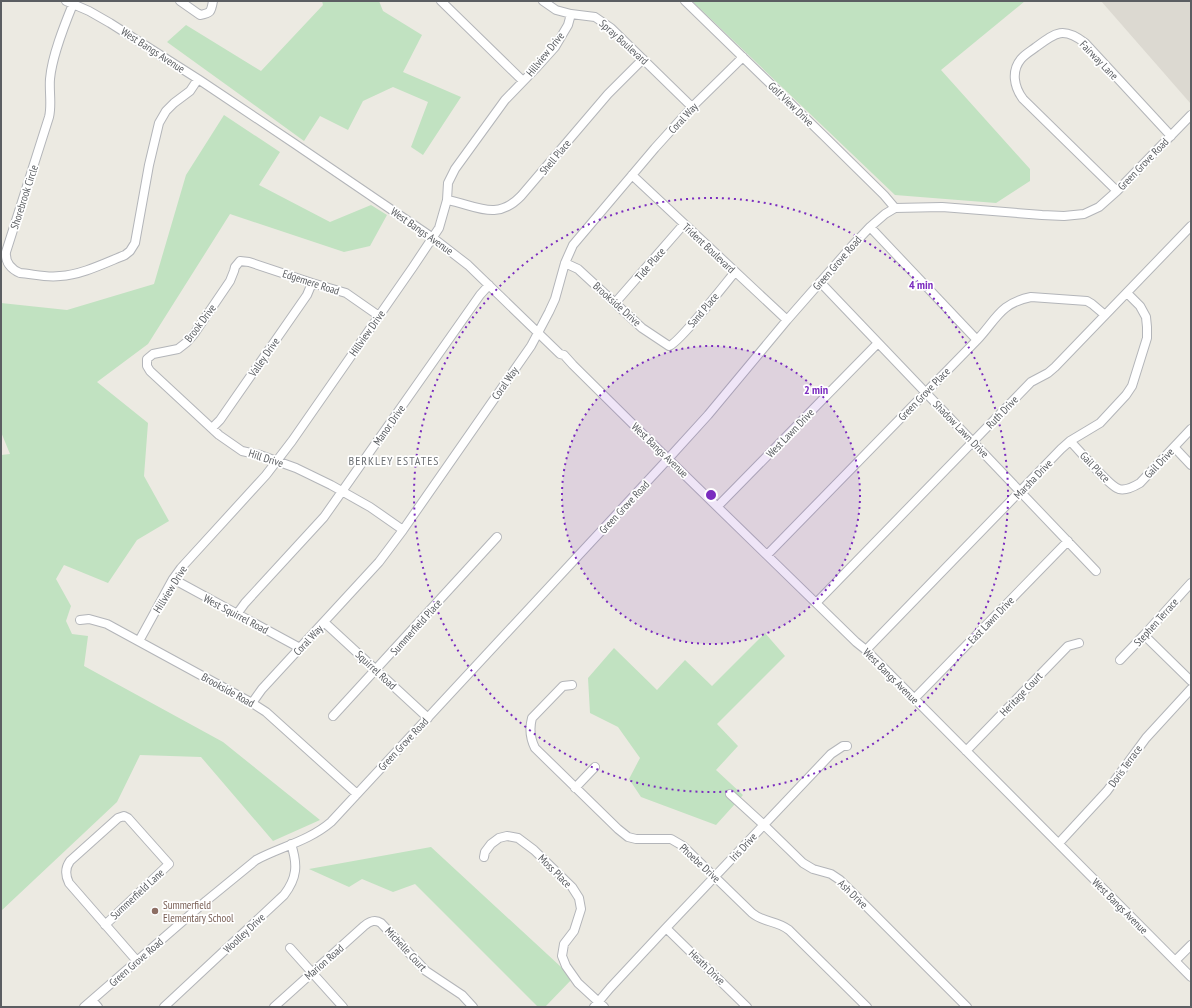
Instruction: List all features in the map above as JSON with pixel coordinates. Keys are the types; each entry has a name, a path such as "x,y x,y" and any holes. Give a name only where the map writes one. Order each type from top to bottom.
{"street":[{"path":"180,1 200,15 208,14 212,11 213,1"},
{"path":"441,1 523,81"},
{"name":"Spray Boulevard","path":"543,1 556,10 571,14 595,17 601,20 611,28 692,108"},
{"name":"Golf View Drive","path":"685,1 896,208"},
{"name":"Shorebrook Circle","path":"72,3 52,65 49,117 6,252 9,265 16,271 20,273 52,277 65,276 110,261 125,255 130,251 135,243 149,165 159,123 166,111 190,91 198,79"},
{"name":"West Bangs Avenue","path":"72,3 110,23 198,79 433,238 458,257 560,354 564,355 668,459 866,650 1191,977"},
{"name":"Hillview Drive","path":"139,641 173,579 181,568 277,461 433,238 442,221 447,200 448,183 455,169 505,100 554,47 568,25 571,14"},
{"name":"Fairway Lane","path":"1117,191 1023,99 1018,92 1014,74 1017,65 1022,58 1052,35 1061,33 1070,34 1078,38 1085,43 1171,136"},
{"name":"Coral Way","path":"252,703 262,689 379,562 403,530 531,346 555,299 565,263 573,245 632,175 692,108 742,57"},
{"name":"Shell Place","path":"447,200 460,202 486,211 497,210 511,205 521,196 608,94 643,59"},
{"name":"Green Grove Road","path":"84,1007 256,860 264,855 313,834 326,826 668,459 708,415 820,282 870,227 885,214 896,208 942,207 1042,215 1084,214 1099,207 1117,191 1191,116"},
{"name":"Trident Boulevard","path":"632,175 787,320"},
{"name":"Tide Place","path":"615,303 684,224"},
{"name":"Ruth Drive","path":"816,603 1032,382 1048,373 1055,367 1191,226"},
{"path":"870,227 977,340"},
{"name":"Edgemere Road","path":"237,263 240,261 250,262 350,295 379,316"},
{"name":"Brook Drive","path":"147,363 147,359 153,354 178,348 191,338 230,281 237,263"},
{"name":"Brookside Drive","path":"565,263 578,269 642,328 669,346"},
{"name":"Sand Place","path":"669,346 674,344 735,272"},
{"name":"Shadow Lawn Drive","path":"820,282 1096,571"},
{"name":"Valley Drive","path":"212,428 220,420 307,295 312,283"},
{"name":"Manor Drive","path":"237,614 245,603 324,517 476,301 489,285"},
{"name":"Marsha Drive","path":"866,650 1070,441 1100,423 1126,395 1134,383 1147,338 1148,327 1146,317 1140,306 1127,293"},
{"name":"Green Grove Place","path":"767,555 977,340 1001,310 1013,303 1035,297 1087,301 1105,315"},
{"name":"West Lawn Drive","path":"718,506 878,342"},
{"name":"Hill Drive","path":"147,363 150,371 212,428 242,451 296,468 343,491 370,507 403,530"},
{"name":"Gail Drive","path":"1122,490 1131,488 1140,483 1191,430"},
{"name":"Gail Place","path":"1070,441 1112,485 1122,490"},
{"path":"1174,447 1191,465"},
{"name":"Summerfield Place","path":"333,716 497,537"},
{"name":"East Lawn Drive","path":"914,699 1068,541"},
{"name":"West Squirrel Road","path":"173,579 300,648"},
{"name":"Stephen Terrace","path":"1120,660 1191,583"},
{"name":"Brookside Road","path":"80,620 89,619 107,624 252,703 274,718 357,794"},
{"name":"Squirrel Road","path":"324,622 428,718"},
{"path":"1144,635 1191,681"},
{"name":"Heritage Court","path":"966,751 1068,646 1079,643"},
{"name":"Phoebe Drive","path":"572,685 563,686 532,718 530,730 532,742 535,748 575,788 628,837 642,840 666,838 675,840 683,846 755,915 765,920 778,923 789,930 866,1007"},
{"name":"Doris Terrace","path":"1059,843 1107,791 1146,738 1191,689"},
{"name":"Iris Drive","path":"599,1005 610,988 831,754 843,746 847,746"},
{"path":"575,788 594,767"},
{"name":"Ash Drive","path":"730,794 802,863 813,869 831,874 840,880 967,1007"},
{"name":"Summerfield Lane","path":"105,925 169,864 128,818 124,816 118,818 70,861 66,869 66,878 69,883 105,925 137,961"},
{"name":"Moss Place","path":"484,857 485,852 491,844 499,838 507,836 518,838 534,850 572,887 579,898 581,909 574,931 564,944 562,956 566,966 578,983 599,1005"},
{"name":"Woolley Drive","path":"164,1007 284,896 292,881 295,869 296,861 292,844"},
{"name":"Marion Road","path":"274,1007 364,926 369,922 376,921"},
{"name":"Michelle Court","path":"376,921 386,927 426,971 462,995 473,1007"},
{"name":"Heath Drive","path":"666,928 747,1007"},
{"path":"1175,961 1191,946"},
{"path":"290,948 343,1007"},
{"path":"92,1000 98,1007"}],"shaded area":[{"path":"1101,1 1191,1 1191,104"}],"green space":[{"path":"322,1 379,1 383,11 422,35 403,72 461,97 423,155 411,147 428,102 393,87 363,101 348,130 320,116 304,141 167,42 186,25 261,71 323,5"},
{"path":"692,1 1025,1 941,70 1030,169 1030,181 996,203 895,195"},
{"path":"224,115 280,152 259,185 330,222 371,205 387,215 370,246 344,252 230,214 148,344 97,382 148,423 144,476 169,521 137,540 108,583 64,565 56,579 71,606 66,621 72,634 88,636 84,666 223,742 320,820 273,841 201,757 140,755 117,802 1,911 1,455 10,454 1,432 1,303 67,310 154,284 186,175"},
{"path":"765,633 785,656 717,724 738,746 716,770 743,795 716,825 641,797 629,779 640,758 618,727 590,713 588,678 614,648 657,690 685,660 712,686"},
{"path":"431,847 573,978 545,1007 538,1007 415,884 393,892 362,879 349,887 309,869"}],"place":[{"name":"Summerfield Elementary School","path":"155,911"}],"district":[{"name":"BERKLEY ESTATES","path":"394,460"}]}
